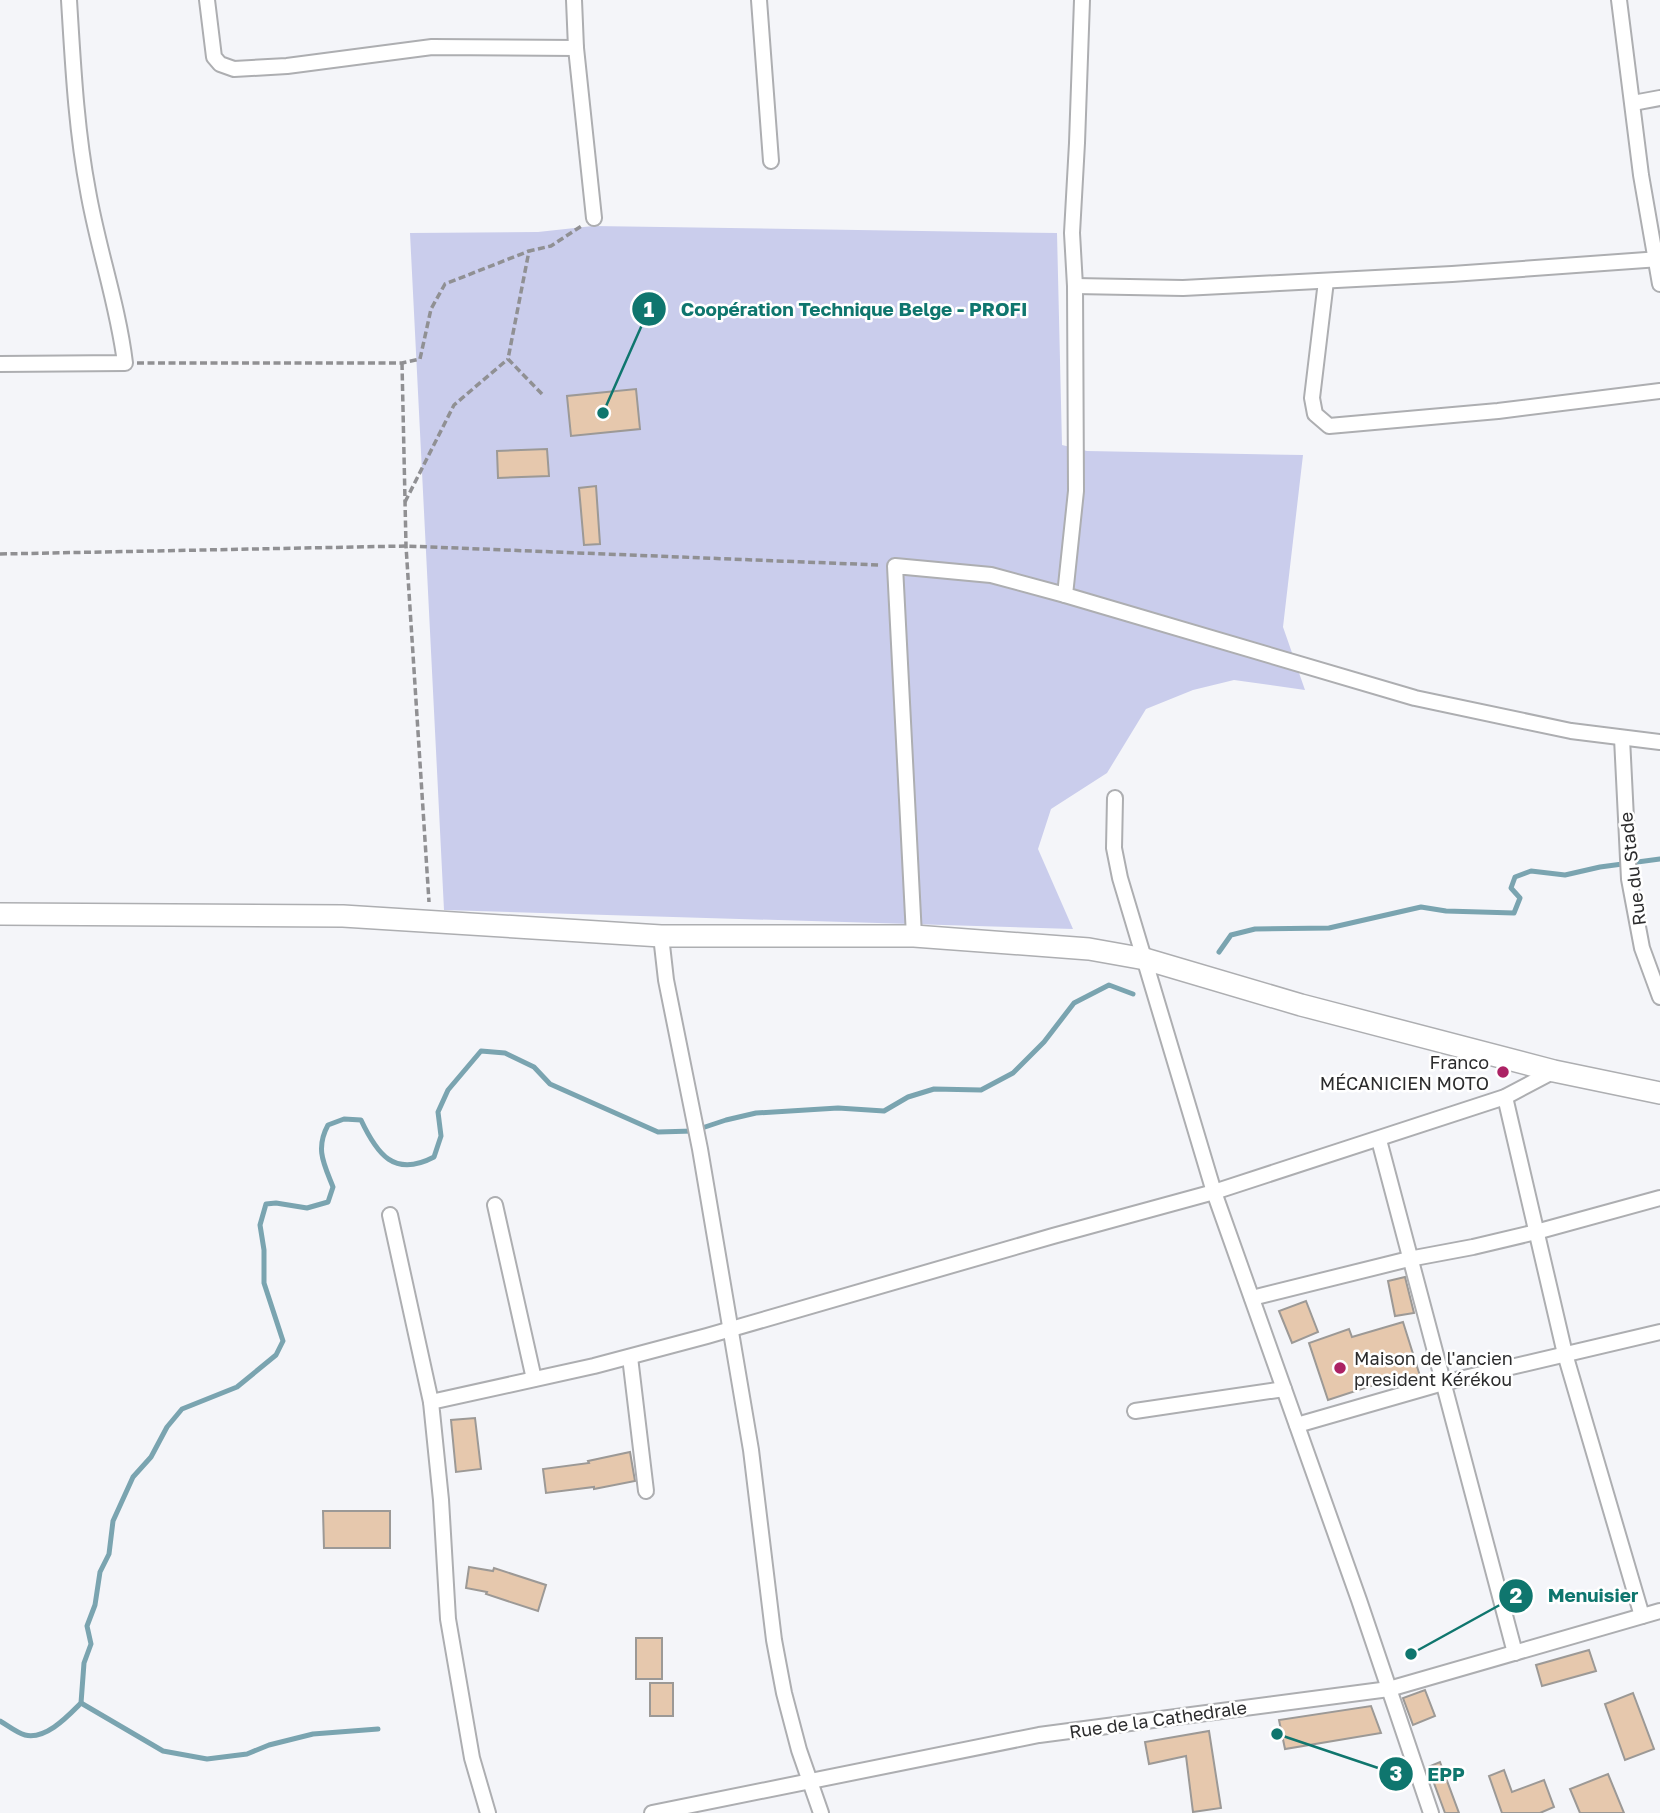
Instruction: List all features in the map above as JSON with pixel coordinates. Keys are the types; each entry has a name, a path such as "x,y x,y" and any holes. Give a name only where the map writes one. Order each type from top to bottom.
{"street":[{"path":"0,364 125,363 121,334 88,191 75,92 69,0"},
{"path":"207,0 214,57 220,64 234,69 287,66 432,47 576,48"},
{"path":"574,0 576,48 594,218"},
{"path":"759,0 771,161"},
{"path":"1065,595 1076,491 1075,286 1072,233 1082,0"},
{"path":"1619,0 1639,162 1658,259 1660,284"},
{"path":"1633,103 1660,98"},
{"path":"1075,286 1183,289 1658,259"},
{"path":"1326,281 1312,398 1315,414 1329,426 1498,411 1660,391"},
{"path":"914,936 895,566 990,575 1415,698 1571,731 1660,742"},
{"name":"Rue du Stade","path":"1622,738 1631,893 1642,948 1660,997"},
{"path":"1115,798 1114,848 1120,878 1214,1192 1431,1813"},
{"path":"0,914 343,916 661,936 914,936 1089,949 1145,960 1301,1005 1554,1071 1660,1093"},
{"path":"661,936 666,980 700,1149 751,1450 774,1640 784,1693 808,1780 821,1813"},
{"path":"431,1402 630,1357 1214,1192 1505,1097 1554,1071"},
{"path":"1505,1097 1565,1354 1642,1616"},
{"path":"1378,1140 1515,1653"},
{"path":"1252,1298 1409,1259 1536,1232 1660,1198"},
{"path":"495,1205 534,1379"},
{"path":"390,1215 431,1402 441,1500 448,1619 472,1758 488,1813"},
{"path":"1297,1425 1443,1383 1660,1332"},
{"path":"630,1357 646,1491"},
{"path":"1135,1411 1284,1389"},
{"name":"Rue de la Cathedrale","path":"652,1813 1039,1735 1389,1689 1660,1611"}],"path":[{"path":"125,363 402,363 420,359 431,309 446,284 529,251 551,246 594,218"},
{"path":"404,504 454,405 508,359 529,251"},
{"path":"508,359 542,394"},
{"path":"402,363 406,546 430,920"},
{"path":"0,554 406,546 895,566"}],"shaded area":[{"path":"593,226 1057,233 1062,445 1087,451 1303,455 1283,627 1305,690 1234,680 1193,690 1146,709 1107,773 1051,809 1038,849 1073,929 444,910 410,233 538,232"}],"building":[{"path":"636,389 640,429 571,436 567,396"},
{"path":"547,449 549,476 498,478 497,451"},
{"path":"596,486 600,544 584,545 579,488"},
{"path":"1405,1277 1414,1313 1395,1316 1388,1281"},
{"path":"1306,1301 1318,1332 1292,1343 1279,1311"},
{"path":"1403,1322 1420,1376 1393,1384 1392,1379 1328,1400 1309,1343 1349,1329 1352,1337"},
{"path":"475,1418 481,1469 456,1472 451,1420"},
{"path":"630,1452 635,1481 594,1489 546,1493 543,1469 589,1463 588,1461"},
{"path":"323,1511 390,1511 390,1548 324,1548"},
{"path":"469,1567 493,1571 494,1568 546,1585 538,1611 486,1594 487,1592 466,1588"},
{"path":"636,1638 662,1638 662,1679 636,1679"},
{"path":"1589,1650 1596,1671 1542,1686 1536,1665"},
{"path":"650,1683 673,1683 673,1716 650,1716"},
{"path":"1425,1690 1435,1716 1413,1725 1403,1698"},
{"path":"1633,1693 1654,1749 1625,1760 1605,1704"},
{"path":"1371,1706 1381,1733 1285,1749 1279,1720"},
{"path":"1209,1731 1221,1808 1193,1812 1186,1756 1149,1764 1145,1742"},
{"path":"1440,1762 1459,1813 1445,1813 1428,1767"},
{"path":"1504,1770 1512,1792 1544,1780 1554,1807 1540,1813 1502,1813 1489,1776"},
{"path":"1608,1774 1624,1813 1580,1813 1570,1789"}],"waterway":[{"path":"1219,952 1231,935 1255,929 1329,928 1421,907 1446,911 1514,913 1520,898 1511,888 1515,877 1531,871 1565,875 1660,859"},
{"path":"0,1721 15,1731 33,1736 56,1726 81,1703 84,1663 91,1644 87,1626 95,1605 100,1572 109,1554 113,1521 133,1477 151,1457 167,1427 182,1409 237,1387 276,1355 283,1341 264,1283 264,1250 260,1225 266,1204 307,1208 328,1202 333,1187 321,1149 328,1125 344,1119 361,1120 381,1152 398,1163 408,1165 434,1157 441,1136 438,1112 448,1090 481,1051 505,1053 534,1067 550,1084 658,1132 693,1131 756,1113 838,1108 884,1111 908,1097 934,1089 981,1090 1013,1073 1044,1042 1074,1003 1109,985 1133,994"},
{"path":"81,1703 163,1751 207,1759 247,1754 269,1745 313,1734 378,1729"}],"place":[{"name":"Coopération Technique Belge - PROFI","path":"603,413"},
{"name":"Franco MÉCANICIEN MOTO","path":"1503,1072"},
{"name":"Maison de l'ancien president Kérékou","path":"1340,1368"},
{"name":"Menuisier","path":"1411,1654"},
{"name":"EPP","path":"1277,1734"}]}
